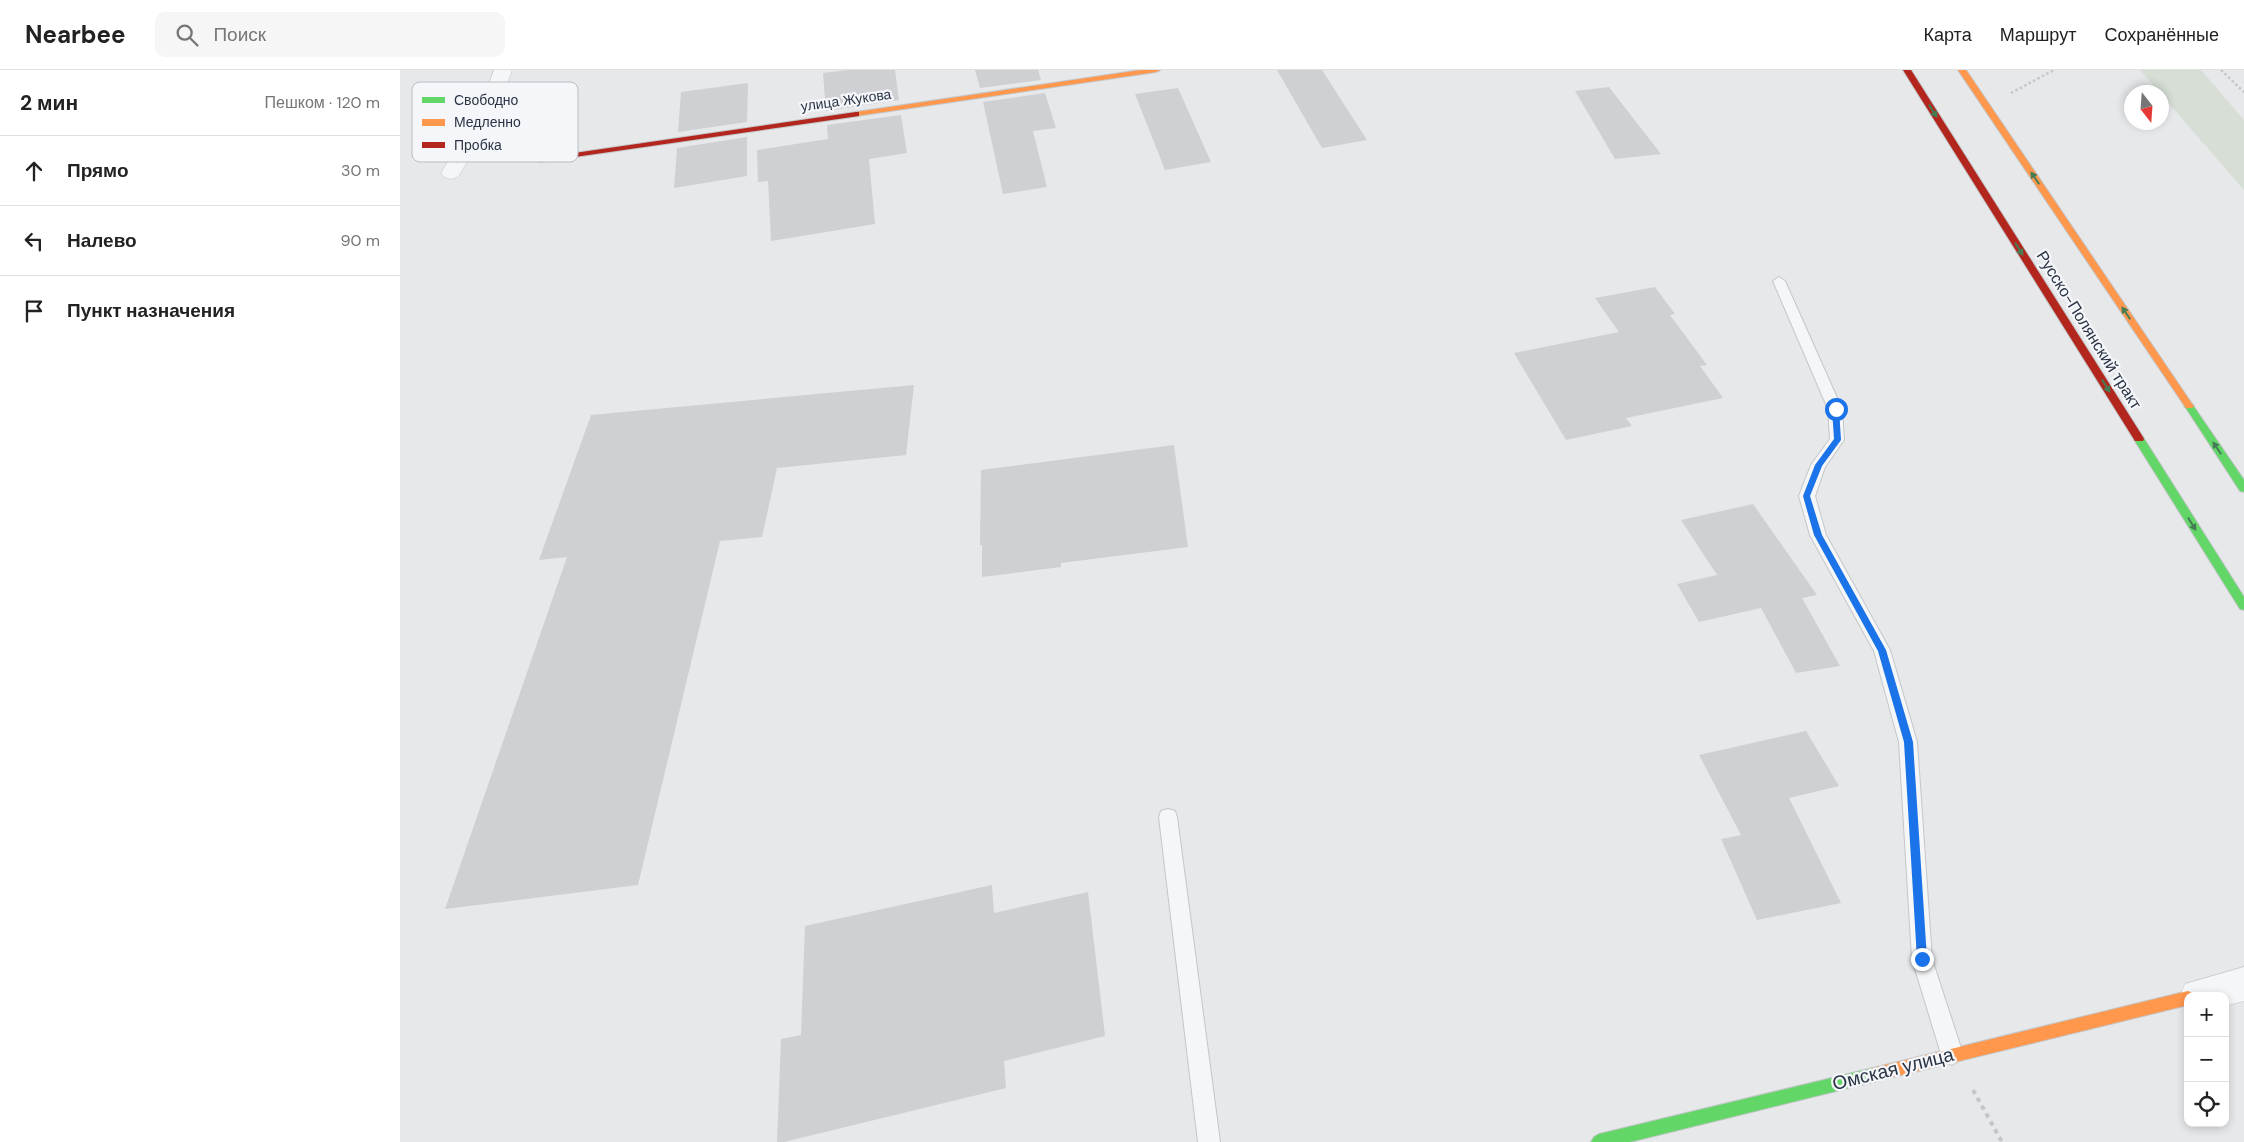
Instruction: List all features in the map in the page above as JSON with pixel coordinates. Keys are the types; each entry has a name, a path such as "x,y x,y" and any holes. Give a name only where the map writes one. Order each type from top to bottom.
{"main road":[{"name":"улица Жукова","path":"578,154 1156,70"},
{"name":"Русско-Полянский тракт","path":"1907,70 2244,606"},
{"path":"1962,70 2244,488"},
{"name":"Омская улица","path":"1598,1142 1952,1054 2184,999"}],"street":[{"path":"499,82 503,70"},
{"path":"451,173 458,162"},
{"path":"2213,992 2244,984"}],"lane":[{"path":"1779,281 1836,409 1837,440 1818,465 1806,496 1818,535 1882,650 1908,742 1922,959 1952,1054"},
{"path":"1168,817 1209,1142"}],"path":[{"path":"1986,106 2054,70"},
{"path":"2221,70 2244,92"},
{"path":"1952,1054 2002,1142"}],"shaded area":[{"path":"2140,70 2201,70 2244,120 2244,190 2169,103 2169,85 2153,85"}],"building":[{"path":"848,70 895,70 899,100 826,111 823,73"},
{"path":"975,70 1038,70 1041,80 980,88"},
{"path":"1277,70 1322,70 1367,140 1322,148"},
{"path":"748,83 747,122 678,132 681,92"},
{"path":"1609,87 1661,154 1615,159 1575,91"},
{"path":"1178,88 1211,162 1165,170 1135,94"},
{"path":"1045,93 1056,128 1033,131 1047,187 1003,194 983,102"},
{"path":"901,115 907,153 869,159 875,224 771,241 768,181 758,182 757,150 828,139 827,125"},
{"path":"747,137 747,176 674,188 677,148"},
{"path":"1655,287 1675,314 1670,315 1707,365 1700,366 1723,398 1626,418 1632,426 1566,440 1514,353 1619,332 1595,298"},
{"path":"914,385 906,455 777,468 762,537 720,541 638,885 445,909 567,557 539,560 591,415"},
{"path":"1174,445 1188,547 1061,563 1061,567 982,577 982,545 980,545 981,470"},
{"path":"1753,504 1817,595 1802,598 1840,666 1796,673 1761,608 1699,622 1677,584 1717,575 1681,520"},
{"path":"1806,731 1839,786 1789,798 1841,903 1757,920 1721,839 1741,835 1699,755"},
{"path":"992,885 994,913 1088,892 1105,1036 1004,1061 1006,1088 784,1142 777,1142 781,1039 801,1035 805,926"}],"traffic: fast":[{"path":"2189,406 2244,488"},
{"path":"2139,439 2244,606"},
{"path":"1599,1142 1873,1075"}],"traffic: slow":[{"path":"856,114 1156,70"},
{"path":"1962,70 2189,406"},
{"path":"1873,1075 2184,999"}],"traffic: jam":[{"path":"1907,70 2139,439"},
{"path":"578,154 856,114"}],"route":[{"path":"1836,409 1837,440 1818,465 1806,496 1818,535 1882,650 1908,742 1922,959"}]}
